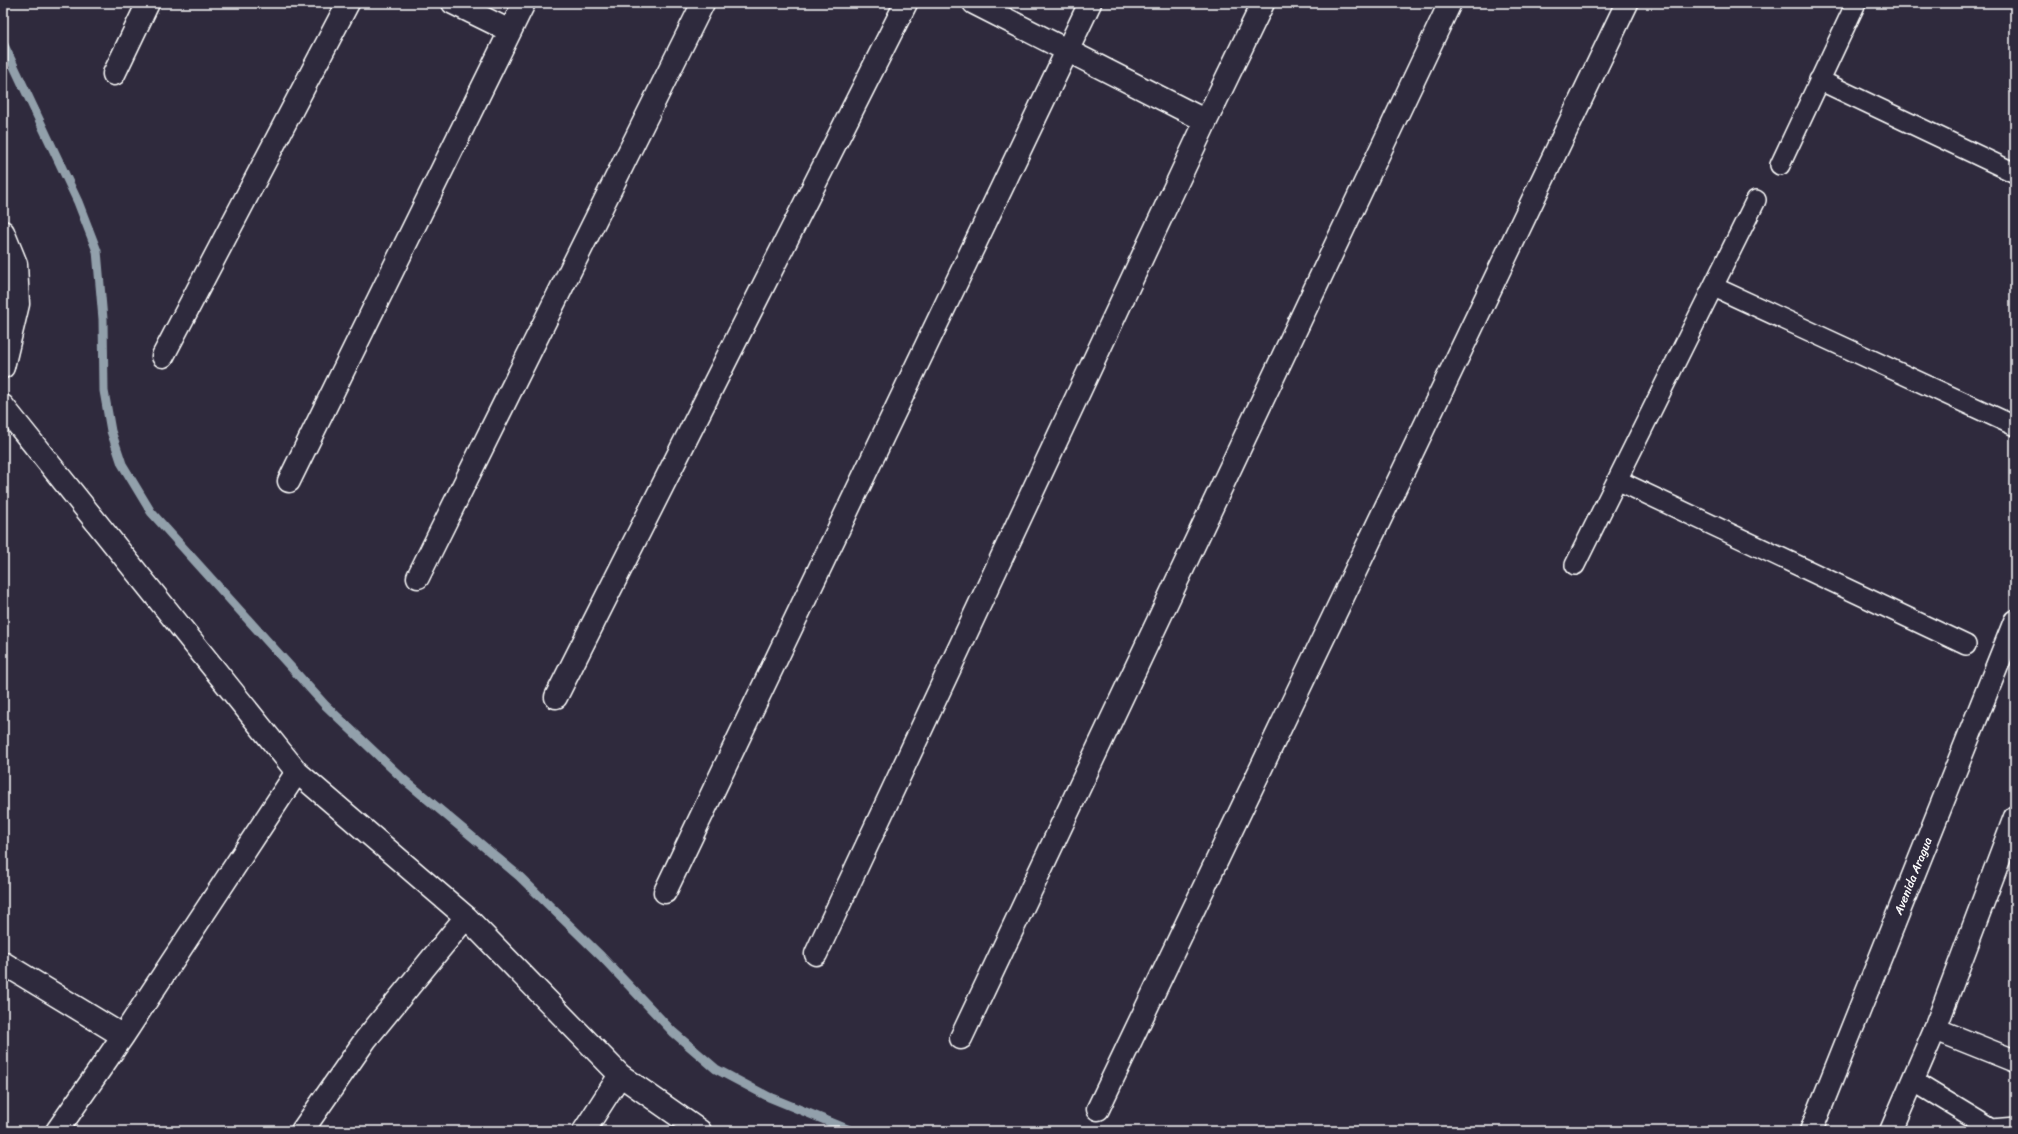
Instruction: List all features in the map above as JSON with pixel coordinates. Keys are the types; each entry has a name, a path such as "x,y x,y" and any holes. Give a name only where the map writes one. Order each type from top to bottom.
{"street":[{"path":"114,74 148,3"},
{"path":"163,356 348,3"},
{"path":"453,3 510,31"},
{"path":"289,481 524,3"},
{"path":"418,577 703,3"},
{"path":"556,697 906,3"},
{"path":"974,3 1206,120"},
{"path":"665,892 1090,3"},
{"path":"816,954 1206,120 1263,3"},
{"path":"961,1038 1450,3"},
{"path":"1098,1109 1627,3"},
{"path":"3,232 16,264 18,304 8,337 3,367"},
{"path":"3,406 297,772 466,917 620,1075 700,1131"},
{"name":"Avenida Aragua","path":"1811,1131 2015,621"},
{"path":"57,1131 123,1036 297,772"},
{"path":"1891,1131 1935,1030 2015,817"},
{"path":"302,1131 366,1039 466,917"},
{"path":"3,963 123,1036"},
{"path":"1935,1030 2015,1061"},
{"path":"584,1131 620,1075"}],"lane":[{"path":"1780,165 1856,3"},
{"path":"1819,80 2015,173"},
{"path":"1575,565 1756,200"},
{"path":"1714,287 2015,426"},
{"path":"1617,480 1966,645"},
{"path":"1913,1081 1993,1130 2015,1127"}],"waterway":[{"path":"3,43 78,202 97,251 103,319 104,391 111,431 122,464 151,512 325,705 402,778 519,876 601,956 673,1032 716,1069 769,1097 852,1131"}]}
